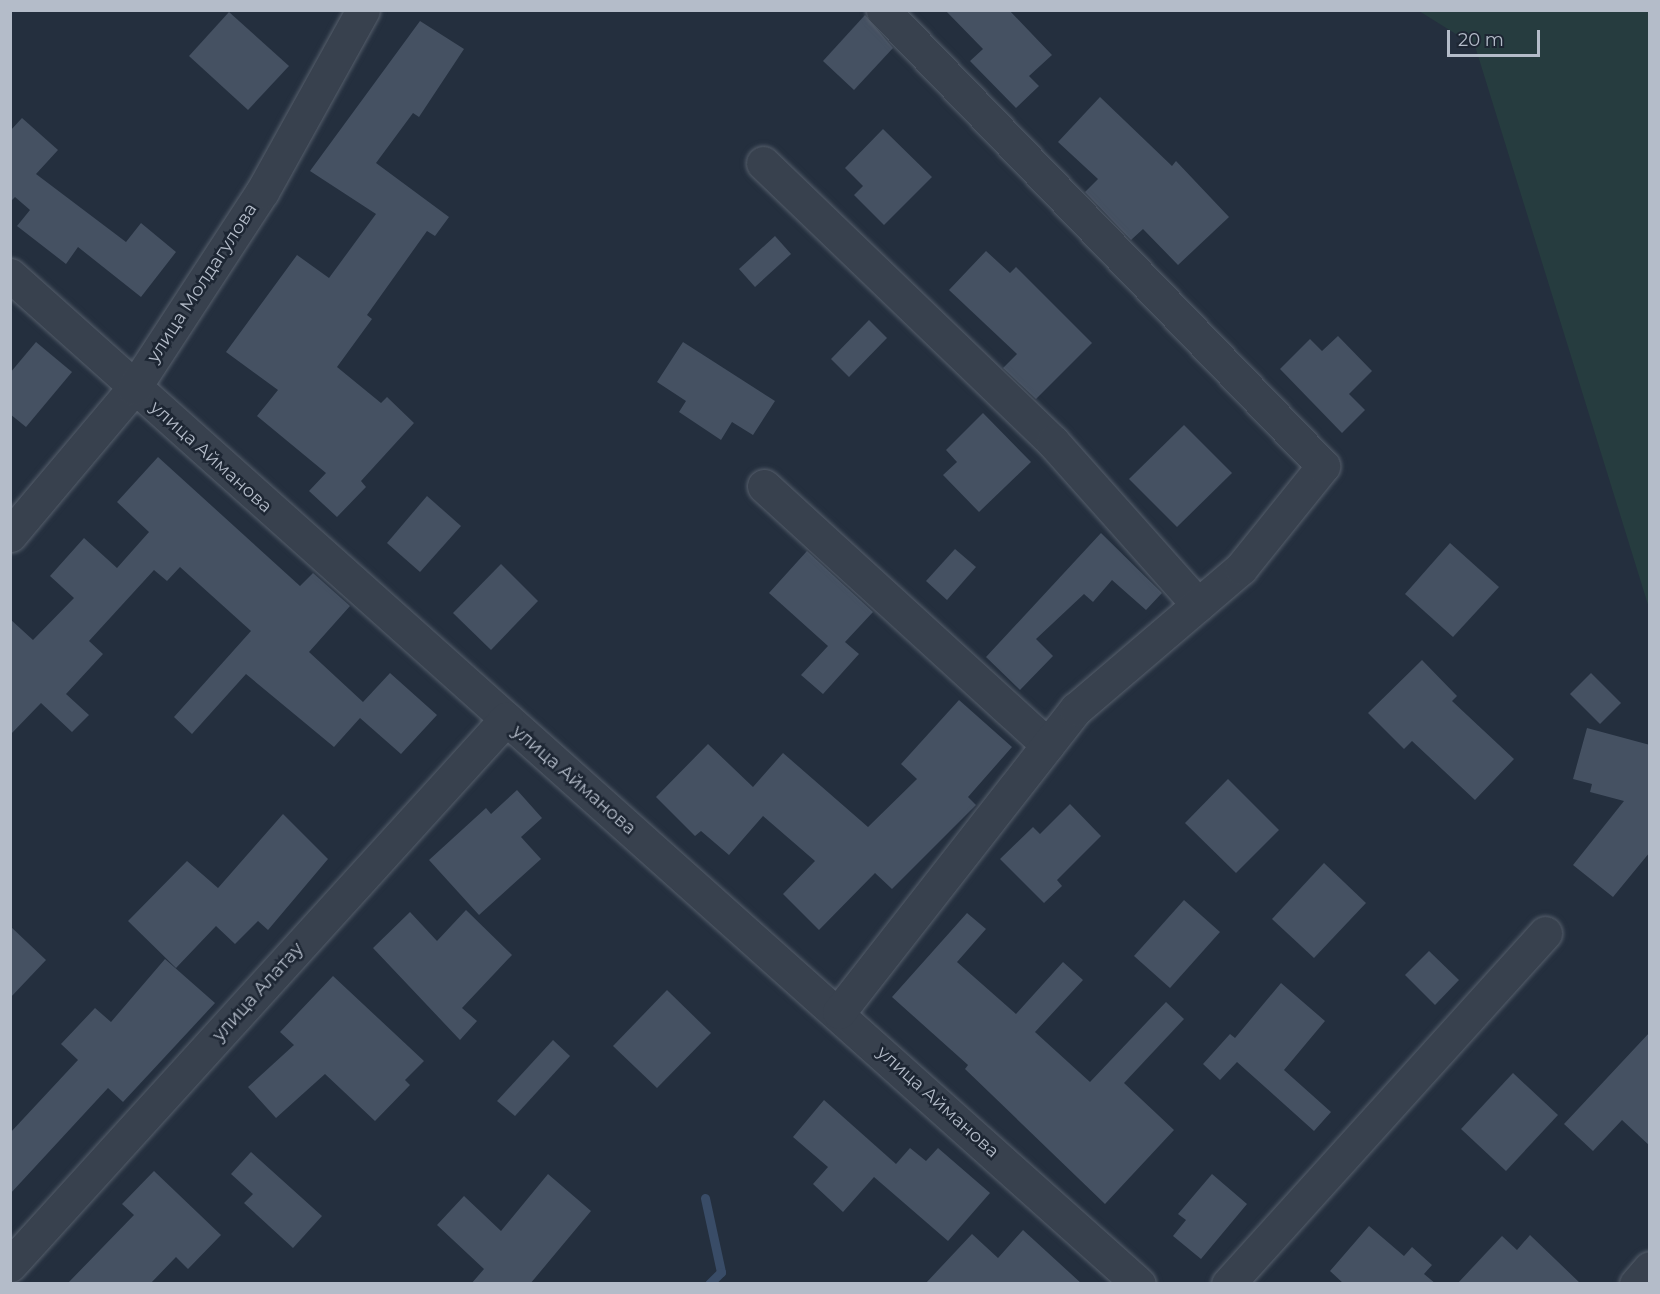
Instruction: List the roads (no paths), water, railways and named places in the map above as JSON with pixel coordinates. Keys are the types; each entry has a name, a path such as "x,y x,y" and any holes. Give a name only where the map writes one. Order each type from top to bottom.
{"street":[{"name":"улица Молдагулова","path":"10,535 134,388 262,192 363,10"},
{"path":"838,1012 1076,709 1241,568 1323,466 883,10"},
{"path":"763,163 1053,442 1198,605"},
{"name":"улица Айманова","path":"10,275 134,388 838,1012 1139,1284"},
{"path":"764,486 1048,745"},
{"name":"улица Алатау","path":"10,1265 506,719"},
{"path":"1228,1284 1545,933"},
{"path":"1636,1284 1650,1268"}],"waterway":[{"path":"705,1198 721,1272 709,1284"}]}
